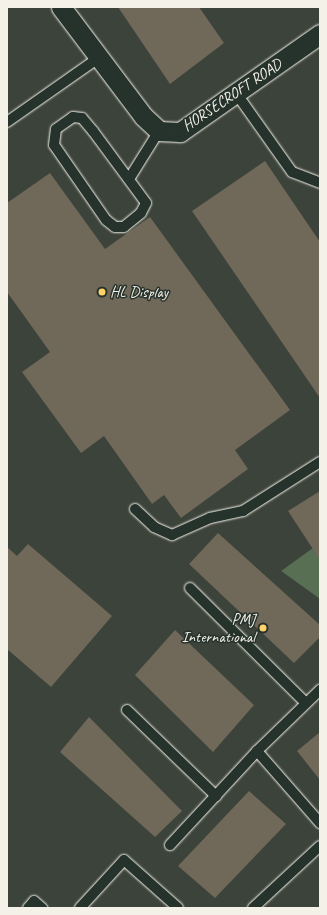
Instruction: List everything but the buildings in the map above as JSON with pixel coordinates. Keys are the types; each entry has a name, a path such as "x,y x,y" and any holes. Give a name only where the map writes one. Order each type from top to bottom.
{"street":[{"name":"HORSECROFT ROAD","path":"61,7 97,59 143,116 159,131 180,132 320,34"}],"lane":[{"path":"7,122 97,59"},
{"path":"236,93 292,172 320,183"},
{"path":"73,116 82,118 129,179 146,203 141,213 124,227 115,227 106,220 54,145 56,129 73,116"},
{"path":"129,179 159,131"},
{"path":"135,509 154,527 172,535 210,518 243,511 320,462"},
{"path":"190,588 306,703"},
{"path":"170,845 257,751 320,690"},
{"path":"126,710 216,796"},
{"path":"257,751 320,823"},
{"path":"253,908 320,846"},
{"path":"80,908 124,860 178,908"},
{"path":"28,908 34,901 42,908"}],"shaded area":[{"path":"7,7 320,7 320,546 281,571 320,599 320,908 7,908"}],"green space":[{"path":"320,543 320,599 281,571"}],"place":[{"name":"HL Display","path":"102,292"},
{"name":"PMJ International","path":"263,628"}]}
